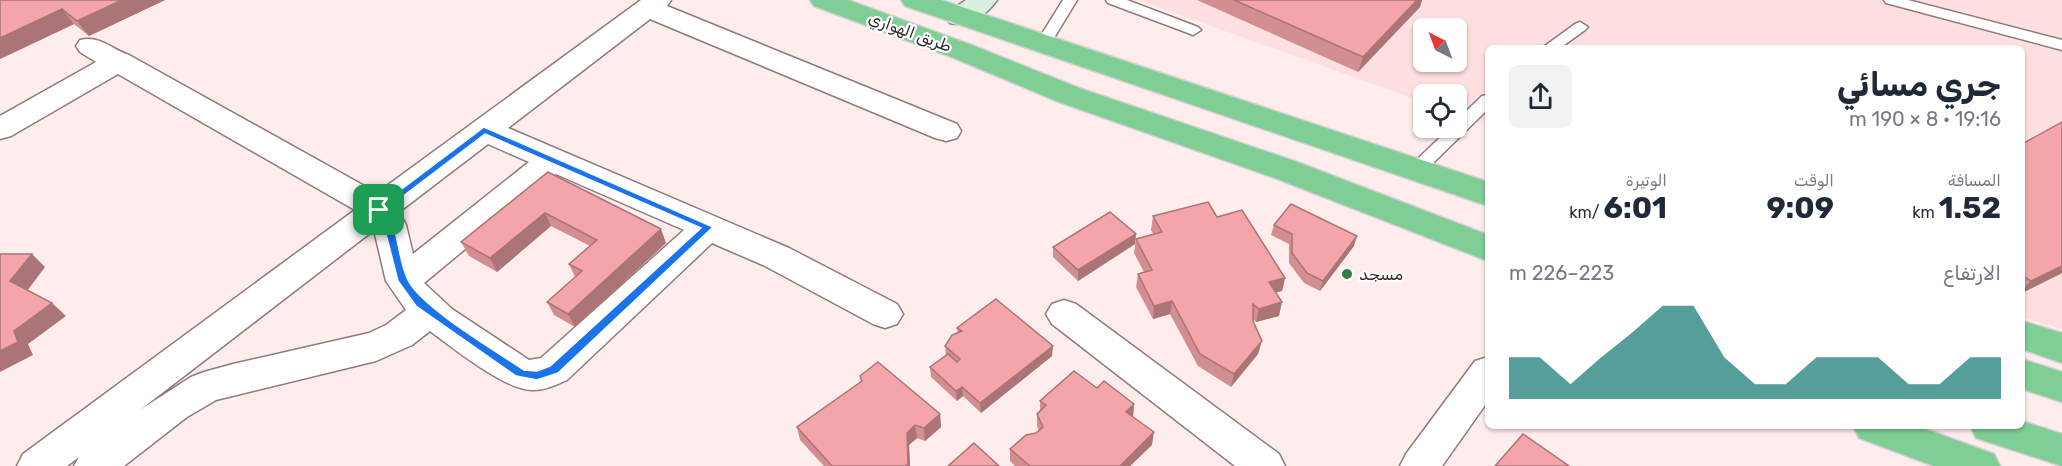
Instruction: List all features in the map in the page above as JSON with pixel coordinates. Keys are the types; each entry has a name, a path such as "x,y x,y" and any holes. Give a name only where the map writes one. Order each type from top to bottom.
{"highway":[{"name":"طريق الهواري","path":"823,0 964,52 1069,95 1286,170 1485,247"},
{"name":"طريق الهواري","path":"914,0 1485,193"},
{"path":"2025,336 2062,348"},
{"path":"2025,375 2062,387"},
{"path":"1880,429 1980,466"},
{"path":"1998,429 2062,451"}],"street":[{"path":"960,17 984,0"},
{"path":"37,466 653,4 946,131"},
{"path":"90,46 379,210 388,221 403,281 419,303 520,373 528,376 546,374 561,364 708,227"},
{"path":"0,129 119,61"},
{"path":"484,130 815,275 885,314"},
{"path":"403,281 553,159"},
{"path":"94,466 174,406 204,388 233,379 376,346 399,335 431,311"},
{"path":"1064,314 1265,466"},
{"path":"1420,466 1485,376"}],"lane":[{"path":"1043,45 1070,0"},
{"path":"1113,0 1193,30"},
{"path":"1891,0 1931,5 2062,45"},
{"path":"1554,45 1580,27"},
{"path":"1416,170 1485,103"}],"shaded area":[{"path":"1139,0 2062,0 2062,329 2025,318 2025,45 1485,45 1485,125 1467,118 1467,84 1413,84 1413,98"}],"building":[{"path":"0,0 122,0 77,21 62,9 0,38"},
{"path":"1234,0 1417,0 1363,57"},
{"path":"2062,122 2062,266 2031,281 2025,277 2025,142"},
{"path":"548,172 661,229 568,314 547,302 582,271 569,264 597,240 545,213 490,258 461,242"},
{"path":"1208,202 1217,217 1242,210 1285,278 1269,282 1282,302 1259,309 1253,304 1253,321 1262,341 1234,374 1200,354 1172,301 1154,306 1138,274 1152,270 1136,239 1162,232 1153,216"},
{"path":"1291,204 1357,236 1323,281 1307,273 1292,253 1292,234 1274,225"},
{"path":"1110,212 1136,234 1078,270 1053,247"},
{"path":"0,254 32,254 10,281 52,303 14,331 18,342 0,351"},
{"path":"996,299 1053,346 980,403 962,387 956,391 930,367 948,354 957,362 960,359 945,346 952,335 962,331 957,328"},
{"path":"878,362 940,414 924,428 915,425 907,433 908,464 905,466 832,466 797,427 862,381 860,376"},
{"path":"1074,371 1097,388 1104,381 1134,404 1126,412 1154,432 1120,466 1030,466 1010,449 1026,435 1036,433 1043,427 1037,414 1046,405 1040,401"},
{"path":"1523,434 1569,466 1495,466"},
{"path":"974,443 999,466 948,466"}],"place":[{"name":"مسجد","path":"1347,274"}],"route":[{"path":"484,130 708,227 554,369 546,374 528,376 520,373 419,303 403,281 388,221 379,210 484,130"}]}
